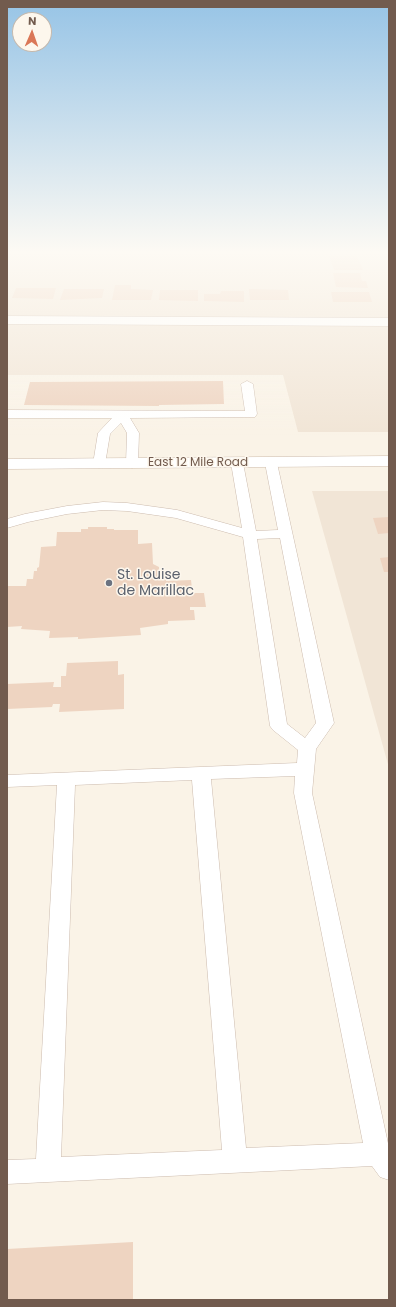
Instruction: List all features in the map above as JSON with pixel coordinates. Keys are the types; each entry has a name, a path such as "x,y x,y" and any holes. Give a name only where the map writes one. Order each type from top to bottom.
{"street":[{"path":"7,320 389,322"},
{"name":"East 12 Mile Road","path":"7,464 389,461"}],"lane":[{"path":"7,414 251,414 247,384"},
{"path":"122,415 133,433 132,464"},
{"path":"99,464 104,433 122,415"},
{"path":"7,1172 235,1161 383,1161 303,793 306,758 325,723 271,462"},
{"path":"237,463 250,535 279,726 306,758"},
{"path":"7,524 25,518 67,510 103,506 127,507 177,514 250,535 286,534"},
{"path":"7,781 201,773 306,758"},
{"path":"201,773 235,1161"},
{"path":"48,1170 66,779"}],"shaded area":[{"path":"7,313 389,313 389,432 298,432 283,375 7,375"},
{"path":"312,491 389,491 389,768"}],"building":[{"path":"223,381 224,404 159,406 24,405 30,382"},
{"path":"389,517 389,533 378,534 373,518"},
{"name":"St. Louise de Marillac","path":"88,527 107,527 107,529 114,530 138,530 138,544 152,543 153,564 159,567 159,575 165,575 166,581 191,580 192,589 188,590 188,593 204,593 206,607 190,607 190,610 194,610 195,620 168,621 168,624 140,628 141,635 78,639 78,637 49,638 50,631 21,629 22,626 7,627 7,586 26,586 27,579 33,579 34,571 37,571 37,568 39,567 41,547 56,546 57,532 81,532 81,529 88,529"},
{"path":"389,557 389,572 384,572 380,558"},
{"path":"118,661 118,675 124,674 124,709 59,712 60,704 53,704 52,707 7,709 7,684 54,682 53,687 61,687 61,676 66,676 67,663"},
{"path":"133,1242 133,1300 7,1300 7,1249"}],"place":[{"name":"St. Louise de Marillac","path":"109,583"}]}
